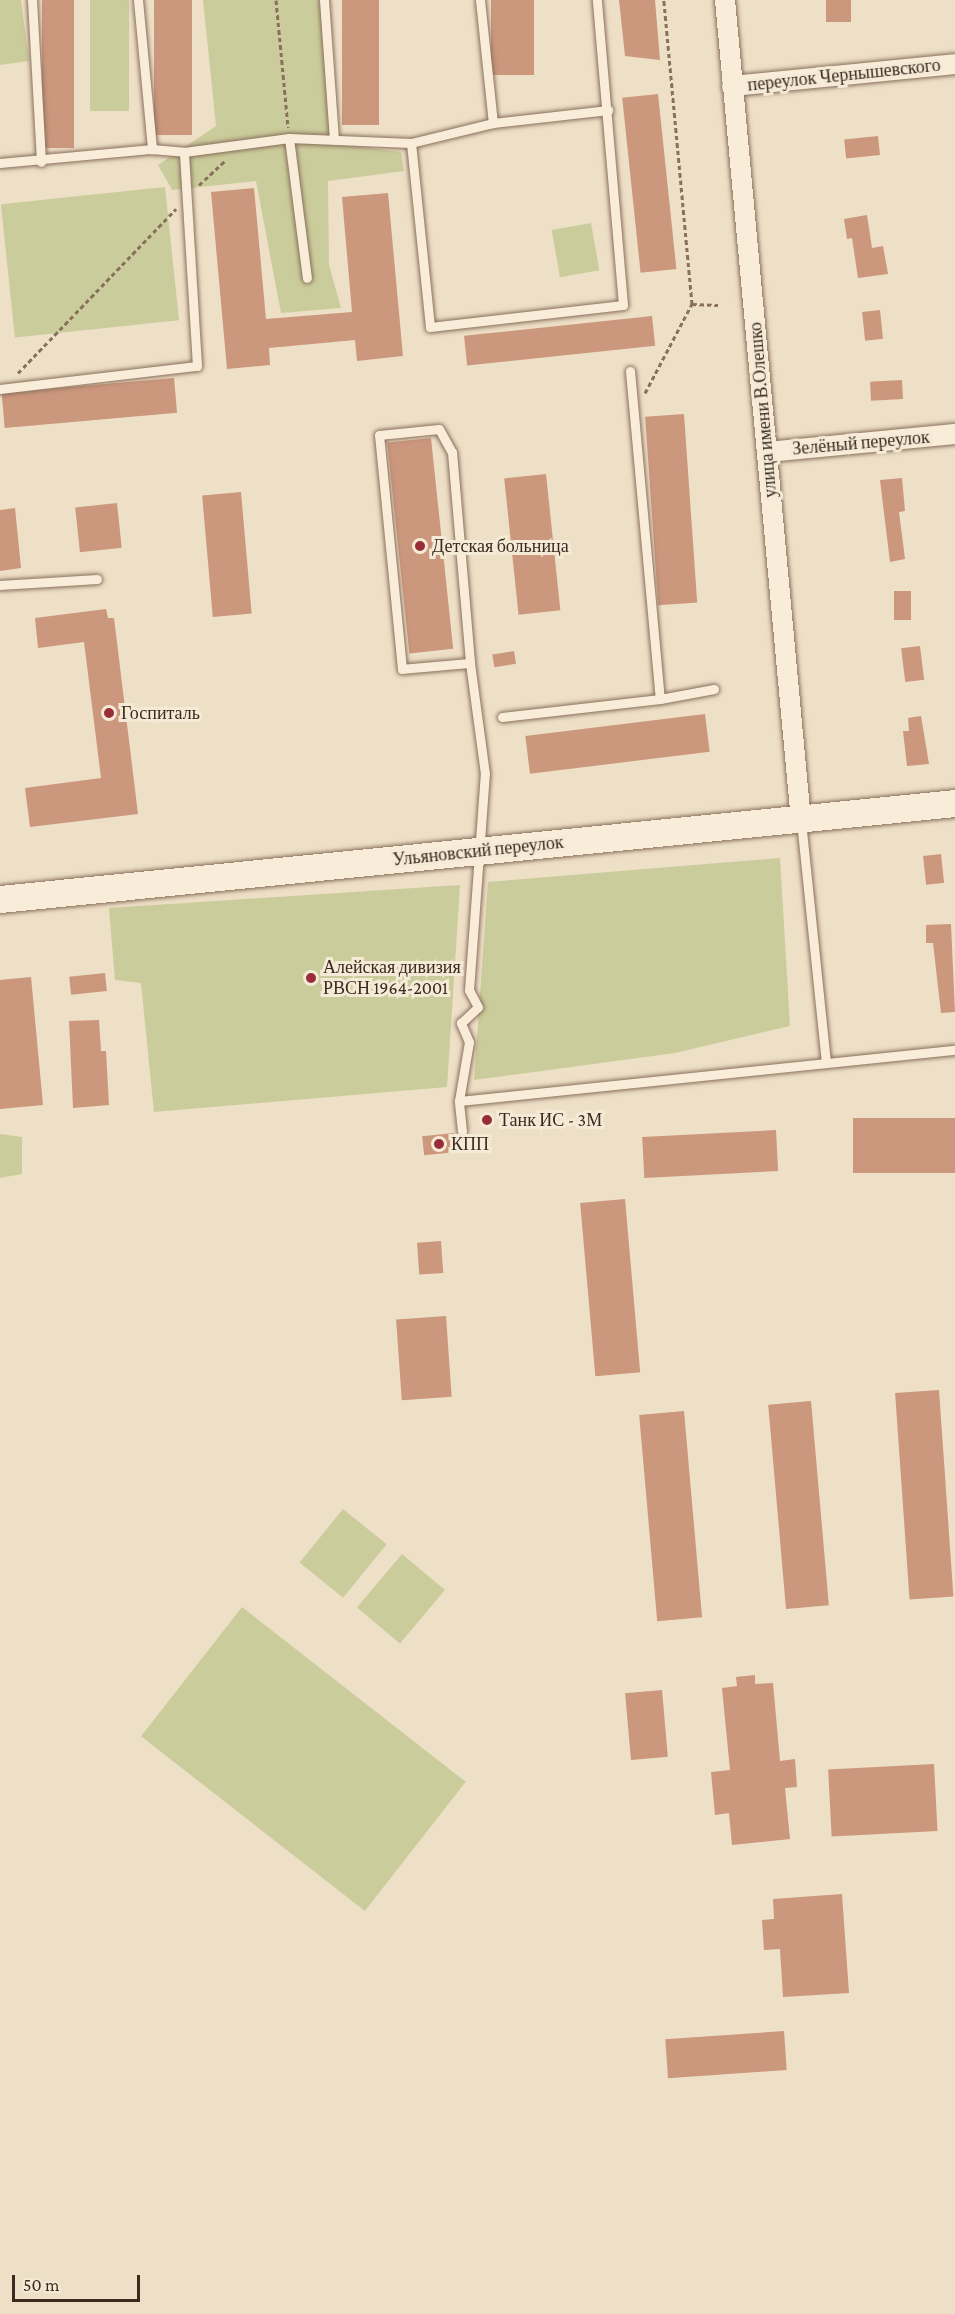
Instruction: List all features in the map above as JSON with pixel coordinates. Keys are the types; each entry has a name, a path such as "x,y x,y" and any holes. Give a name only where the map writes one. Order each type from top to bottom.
{"main road":[{"name":"Ульяновский переулок","path":"0,899 479,850 801,821 955,803"}],"street":[{"name":"улица имени В.Олешко","path":"725,0 801,821"},
{"name":"переулок Чернышевского","path":"732,86 955,64"},
{"name":"Зелёный переулок","path":"767,452 955,434"}],"lane":[{"path":"32,0 40,162"},
{"path":"138,0 152,149"},
{"path":"324,0 334,141"},
{"path":"480,0 493,123"},
{"path":"411,143 430,327 623,305 597,0"},
{"path":"0,163 40,162 152,149 184,152 289,138 411,143 493,123 608,110"},
{"path":"289,138 308,278"},
{"path":"1,389 197,366 185,199 184,152"},
{"path":"630,371 660,699"},
{"path":"462,1131 459,1101 469,1042 461,1023 478,1007 470,990 485,774 470,663 452,452 439,429 379,435 402,669 470,663"},
{"path":"0,585 97,579"},
{"path":"502,717 660,699 714,689"},
{"path":"801,821 826,1062"},
{"path":"459,1101 955,1050"}],"path":[{"path":"276,0 289,138"},
{"path":"633,416 692,304 664,0"},
{"path":"1,389 185,199 243,143"},
{"path":"692,304 718,305"}],"green space":[{"path":"0,0 21,0 29,61 0,65"},
{"path":"90,0 129,0 129,111 90,111"},
{"path":"203,0 323,0 336,144 401,152 404,171 328,181 329,265 341,308 281,313 256,181 172,190 158,165 216,126"},
{"path":"165,187 179,320 15,338 1,204"},
{"path":"591,223 599,270 560,277 552,230"},
{"path":"780,858 790,1026 675,1053 474,1080 488,882"},
{"path":"460,885 447,1087 154,1112 141,983 115,980 109,908"},
{"path":"0,1134 22,1137 22,1174 0,1178"},
{"path":"343,1509 387,1544 343,1598 300,1563"},
{"path":"402,1554 445,1590 400,1644 357,1608"},
{"path":"242,1607 466,1782 365,1911 141,1736"}],"building":[{"path":"42,0 74,0 74,148 42,148"},
{"path":"154,0 192,0 192,135 154,135"},
{"path":"342,0 379,0 379,125 342,125"},
{"path":"491,0 534,0 534,75 491,75"},
{"path":"619,0 655,0 660,60 625,56"},
{"path":"826,0 851,0 851,22 826,22"},
{"path":"658,94 676,269 641,273 622,98"},
{"path":"878,136 880,155 846,158 844,140"},
{"path":"254,188 266,319 352,312 342,197 388,193 403,356 357,361 355,340 269,348 270,365 227,369 211,192"},
{"path":"867,215 872,248 883,246 888,274 858,278 852,238 847,239 844,219"},
{"path":"880,310 883,339 865,341 862,312"},
{"path":"652,316 655,346 467,366 464,336"},
{"path":"174,378 177,413 5,428 2,393"},
{"path":"902,380 903,399 871,401 870,382"},
{"path":"684,414 697,603 658,605 645,417"},
{"name":"Детская больница","path":"431,438 453,649 409,653 387,443"},
{"path":"546,474 560,610 519,615 504,478"},
{"path":"902,478 905,511 899,512 905,559 890,562 880,480"},
{"path":"241,492 252,614 213,617 202,495"},
{"path":"117,503 122,548 80,552 75,507"},
{"path":"15,508 21,568 0,571 0,510"},
{"path":"894,591 911,591 911,620 894,620"},
{"name":"Госпиталь","path":"106,609 108,618 114,618 138,814 30,827 25,788 101,778 84,642 38,648 35,618"},
{"path":"920,646 924,680 905,682 901,648"},
{"path":"514,651 516,664 494,667 492,654"},
{"path":"705,714 710,752 530,774 525,736"},
{"path":"921,716 929,764 907,766 903,731 909,731 908,718"},
{"path":"941,854 944,883 926,885 923,856"},
{"path":"951,924 955,1012 941,1013 933,943 926,943 926,925"},
{"path":"105,973 107,991 71,995 69,977"},
{"path":"31,977 43,1105 0,1109 0,980"},
{"path":"99,1020 101,1051 106,1051 109,1105 73,1108 69,1021"},
{"path":"853,1118 955,1118 955,1173 853,1173"},
{"path":"776,1130 778,1171 644,1178 642,1137"},
{"name":"КПП","path":"454,1133 456,1152 424,1155 422,1136"},
{"path":"625,1199 640,1372 595,1376 580,1203"},
{"path":"441,1241 443,1273 419,1275 417,1243"},
{"path":"446,1316 452,1397 402,1400 396,1319"},
{"path":"939,1390 953,1596 910,1600 895,1393"},
{"path":"811,1401 829,1605 786,1609 768,1405"},
{"path":"684,1411 702,1617 657,1621 639,1415"},
{"path":"755,1675 755,1684 773,1683 780,1761 795,1759 797,1787 785,1788 790,1839 732,1845 729,1813 715,1815 711,1772 730,1770 722,1688 737,1686 736,1677"},
{"path":"662,1690 668,1757 631,1760 625,1693"},
{"path":"934,1764 938,1831 832,1836 828,1770"},
{"path":"842,1894 849,1993 783,1997 780,1949 764,1950 762,1920 774,1919 773,1899"},
{"path":"784,2031 787,2070 668,2078 665,2039"}],"place":[{"name":"Детская больница","path":"420,546"},
{"name":"Госпиталь","path":"109,713"},
{"name":"Алейская дивизия РВСН 1964-2001","path":"311,978"},
{"name":"Танк ИС - 3М","path":"487,1120"},
{"name":"КПП","path":"439,1144"}]}
